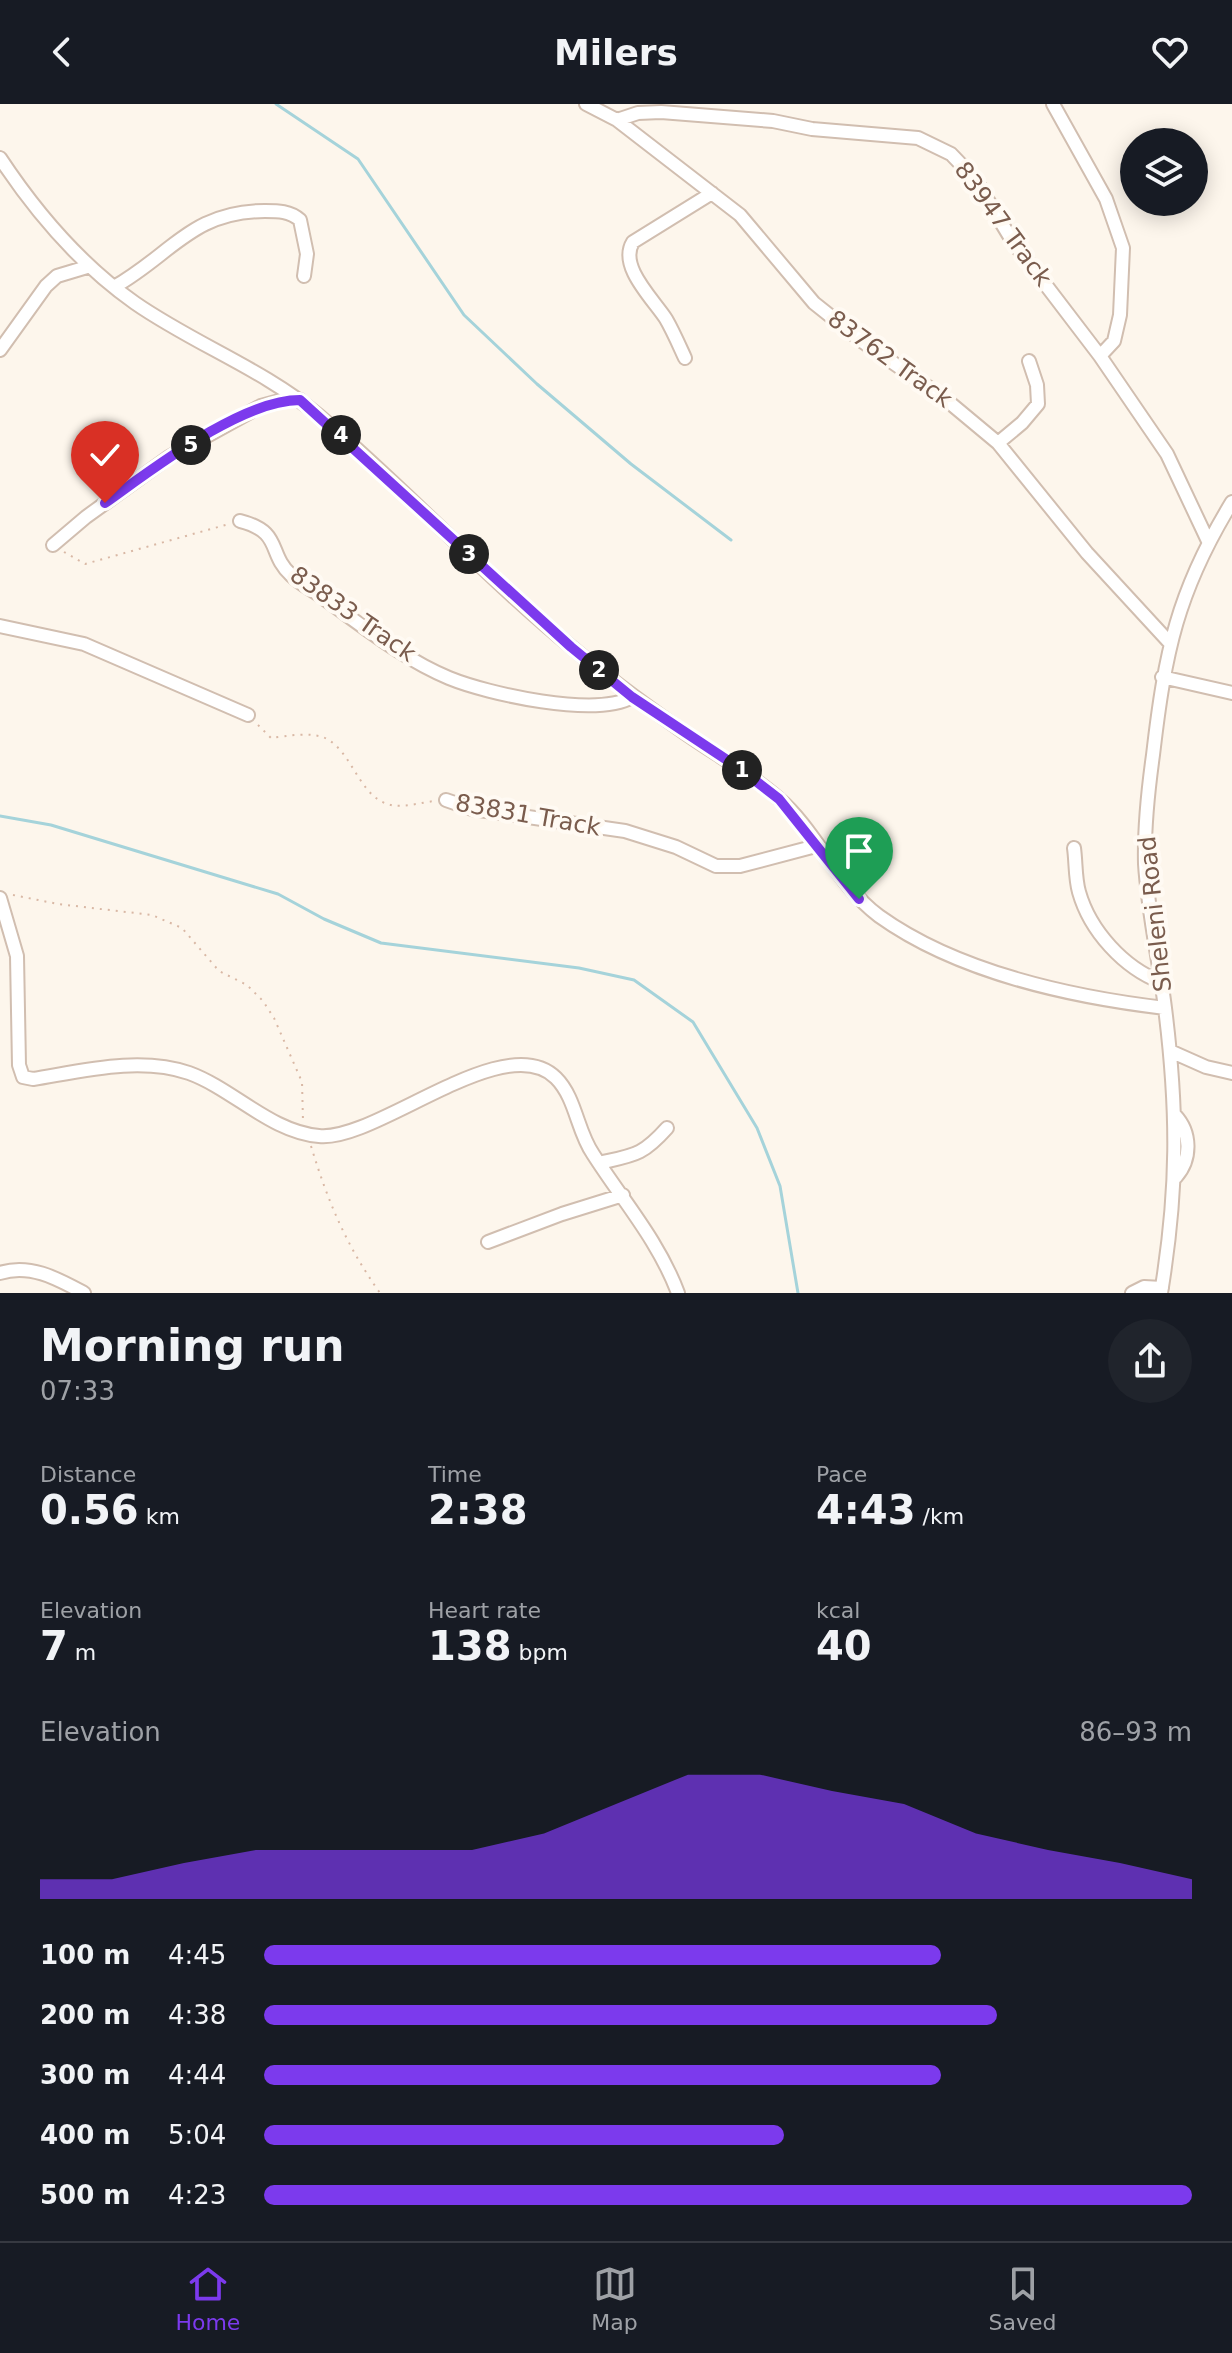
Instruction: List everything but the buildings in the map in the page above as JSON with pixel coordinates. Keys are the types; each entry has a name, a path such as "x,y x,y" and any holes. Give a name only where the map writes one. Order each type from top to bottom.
{"street":[{"name":"83762 Track","path":"586,104 617,120 740,215 814,303 863,342 944,398 998,443 1087,553 1169,642"},
{"path":"1053,104 1106,199 1123,248 1123,281 1117,328 1114,341 1100,356"},
{"name":"83947 Track","path":"617,120 638,113 661,112 918,138 938,146 963,164 975,179 1013,242 1100,356 1167,454 1208,541"},
{"path":"0,158 17,184 87,267 103,276 136,304 300,400 571,647 632,697 739,768 779,799 859,899 880,916 946,951 1007,976 1069,994 1165,1008"},
{"path":"685,358 664,316 632,267 629,250 633,242 712,193"},
{"path":"114,287 151,265 193,228 214,218 256,211 288,213 300,220 307,254 304,276"},
{"path":"0,350 46,286 57,276 87,267"},
{"path":"998,443 1038,404 1037,385 1029,361"},
{"path":"53,545 169,457 261,406 283,400 300,400"},
{"name":"Sheleni Road","path":"1161,1290 1173,1221 1175,1115 1165,1008 1145,866 1144,831 1169,642 1208,541 1232,502"},
{"name":"83833 Track","path":"240,521 264,530 275,545 283,565 294,578 376,635 447,677 479,689 574,706 621,703 632,697"},
{"path":"0,626 84,644 248,715"},
{"path":"1162,677 1232,693"},
{"name":"83831 Track","path":"446,800 472,809 625,831 676,847 716,866 740,866 816,846"},
{"path":"1074,848 1080,895 1094,922 1128,966 1161,982"},
{"path":"0,895 17,956 19,1065 23,1077 33,1079 126,1067 172,1068 216,1086 292,1130 322,1137 341,1134 459,1080 488,1072 533,1066 545,1070 560,1082 591,1152 661,1253 678,1293"},
{"path":"1170,1051 1206,1067 1232,1073"},
{"path":"599,1163 638,1154 649,1148 667,1128"},
{"path":"488,1242 623,1195"},
{"path":"0,1273 37,1271 84,1293"},
{"path":"1132,1293 1144,1287 1161,1290"}],"path":[{"path":"53,545 85,564 240,521"},
{"name":"83831 Track","path":"248,715 271,738 303,735 327,739 352,764 363,786 391,805 446,800"},
{"path":"0,895 152,915 182,928 219,971 247,985 263,1001 274,1018 302,1082 307,1134 324,1190 346,1242 380,1293"}],"waterway":[{"path":"276,104 358,159 464,315 537,384 631,464 731,540"},
{"path":"0,816 51,825 278,894 324,919 381,943 579,968 634,980 693,1022 757,1128 780,1186 798,1293"}],"route":[{"path":"105,503 169,457 247,412 271,402 300,400 571,647 632,697 739,768 779,799 859,899"}]}
